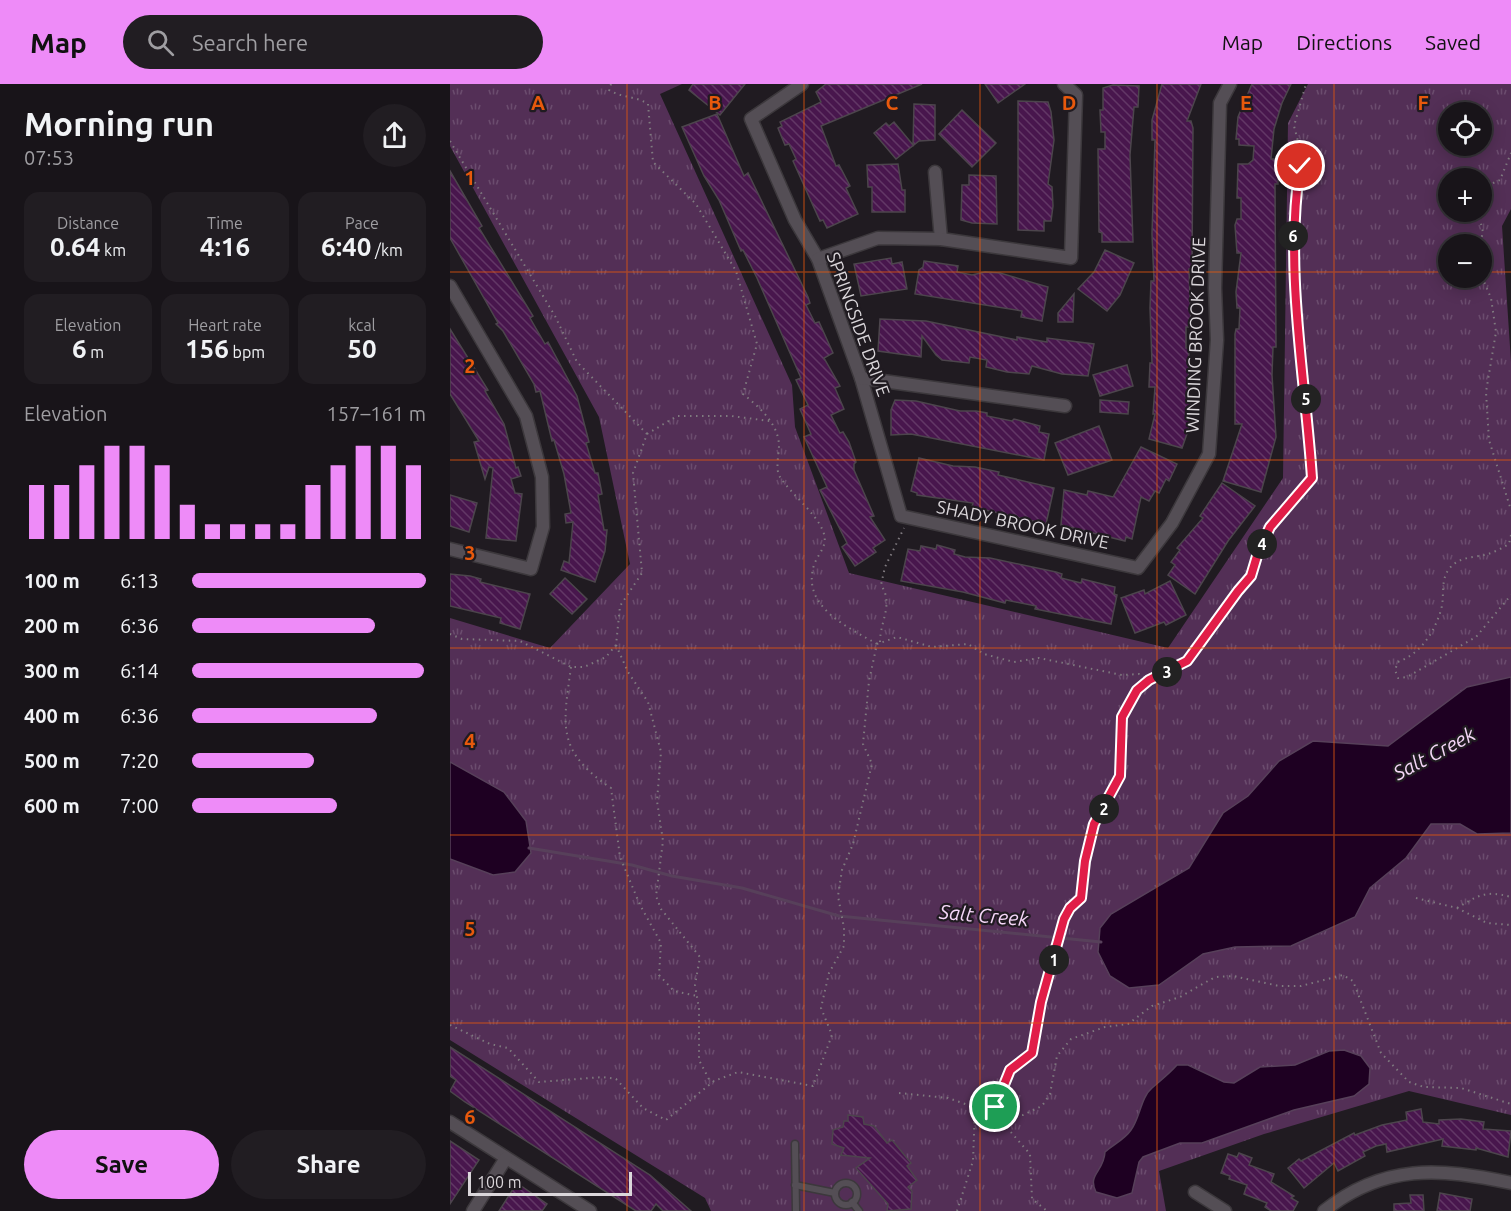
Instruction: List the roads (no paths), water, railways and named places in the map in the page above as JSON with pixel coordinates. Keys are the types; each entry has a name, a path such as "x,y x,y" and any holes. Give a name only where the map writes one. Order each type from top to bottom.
{"street":[{"name":"SPRINGSIDE DRIVE","path":"802,84 751,119 795,220 818,259 861,378 905,517"},
{"path":"818,259 878,238 941,239 1071,258 1076,95 1064,84"},
{"name":"WINDING BROOK DRIVE","path":"1138,568 1172,524 1209,454 1216,340 1215,288 1220,104 1230,84"},
{"path":"935,172 941,239"},
{"path":"450,286 526,416 542,477 543,527 531,569 450,549"},
{"path":"861,378 1065,406"},
{"name":"SHADY BROOK DRIVE","path":"905,517 1138,568"},
{"path":"450,1122 590,1211"},
{"path":"473,1211 506,1158"},
{"path":"1324,1211 1365,1186 1419,1172 1449,1171 1511,1183"},
{"path":"1195,1192 1225,1211"}],"lane":[{"path":"795,1144 796,1211"},
{"path":"851,1184 857,1193 852,1202 846,1205 839,1202 835,1193 840,1185 851,1184"},
{"path":"795,1185 835,1193"},
{"path":"852,1202 859,1211"}],"water":[{"path":"1511,677 1511,833 1477,834 1460,824 1431,824 1406,858 1370,888 1355,917 1291,946 1235,947 1203,954 1159,985 1129,988 1110,976 1098,952 1100,928 1111,914 1189,868 1223,813 1248,796 1279,761 1313,741 1388,746 1467,687"},
{"path":"450,762 504,792 526,821 531,853 515,872 493,875 450,859"},
{"path":"1344,1050 1361,1056 1370,1068 1369,1084 1354,1096 1294,1110 1202,1143 1180,1143 1143,1157 1139,1162 1132,1193 1117,1198 1096,1192 1093,1181 1102,1164 1105,1152 1128,1133 1134,1125 1148,1092 1177,1065 1188,1065 1224,1082 1234,1083 1260,1067 1295,1065 1329,1051"}],"waterway":[{"name":"Salt Creek","path":"529,848 632,865 672,876 742,888 839,916 1101,942"}]}
